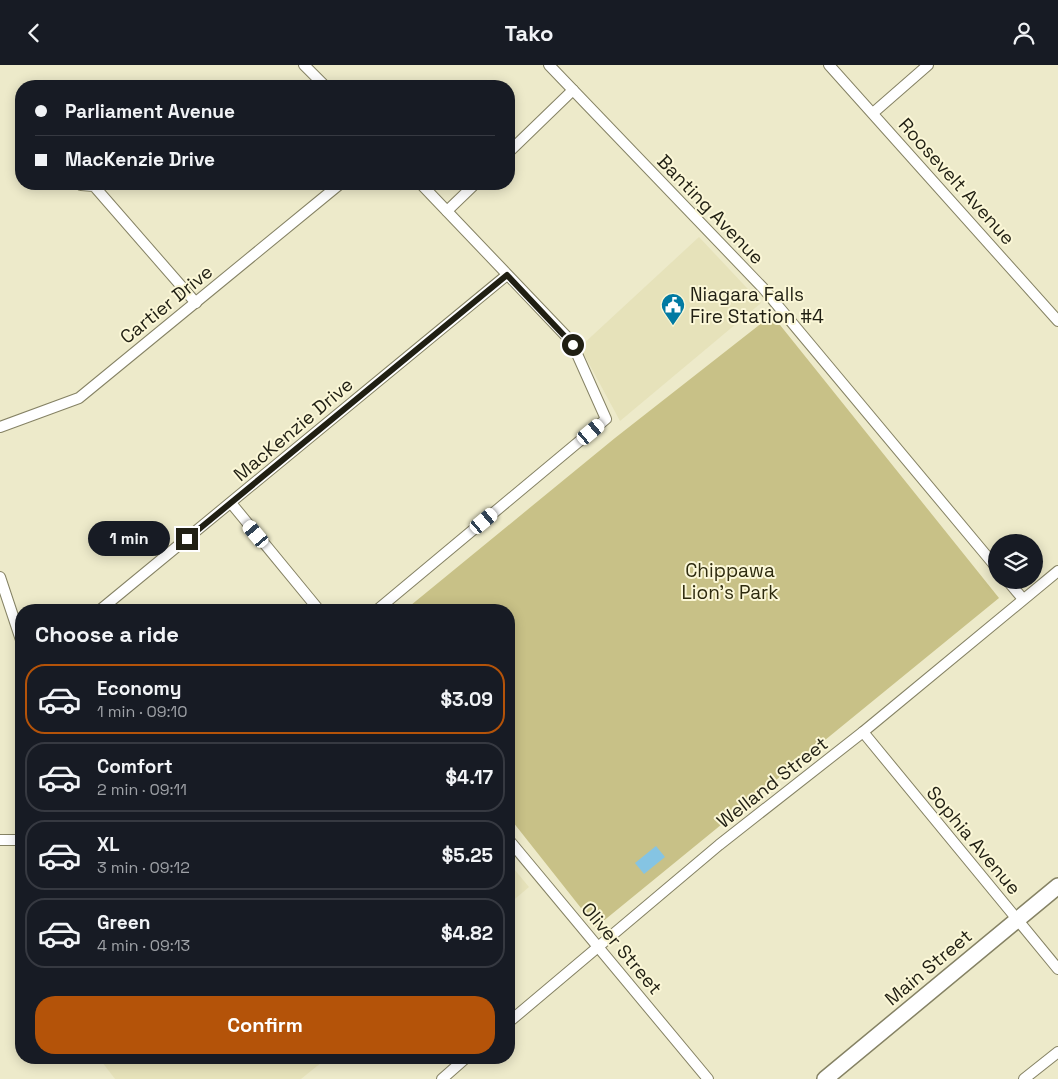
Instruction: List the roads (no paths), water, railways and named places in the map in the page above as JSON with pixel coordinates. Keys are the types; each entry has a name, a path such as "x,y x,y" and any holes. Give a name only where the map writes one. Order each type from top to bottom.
{"main road":[{"name":"Main Street","path":"824,1079 1058,886"}],"street":[{"path":"304,65 319,80"},
{"name":"Banting Avenue","path":"549,65 764,288 988,557"},
{"name":"Roosevelt Avenue","path":"828,65 1058,321"},
{"path":"873,113 928,65"},
{"path":"515,146 572,90"},
{"path":"97,190 196,303"},
{"name":"Cartier Drive","path":"0,427 79,398 333,190"},
{"path":"385,604 606,419 573,345 427,190"},
{"path":"447,211 469,190"},
{"name":"MacKenzie Drive","path":"107,604 507,275"},
{"path":"231,503 314,604"},
{"name":"Welland Street","path":"515,1017 719,845 863,732 1058,571"},
{"path":"0,577 15,622"},
{"path":"1015,589 1023,599"},
{"name":"Sophia Avenue","path":"863,732 1058,969"},
{"path":"0,840 15,840"},
{"name":"Oliver Street","path":"515,846 708,1079"},
{"path":"1024,1079 1058,1052"},
{"path":"442,1079 459,1064"}],"water":[{"path":"656,846 665,857 644,874 635,863"}],"place":[{"name":"Niagara Falls Fire Station #4","path":"673,326"}],"park label":[{"name":"Chippawa Lion's Park","path":"730,581"}]}
